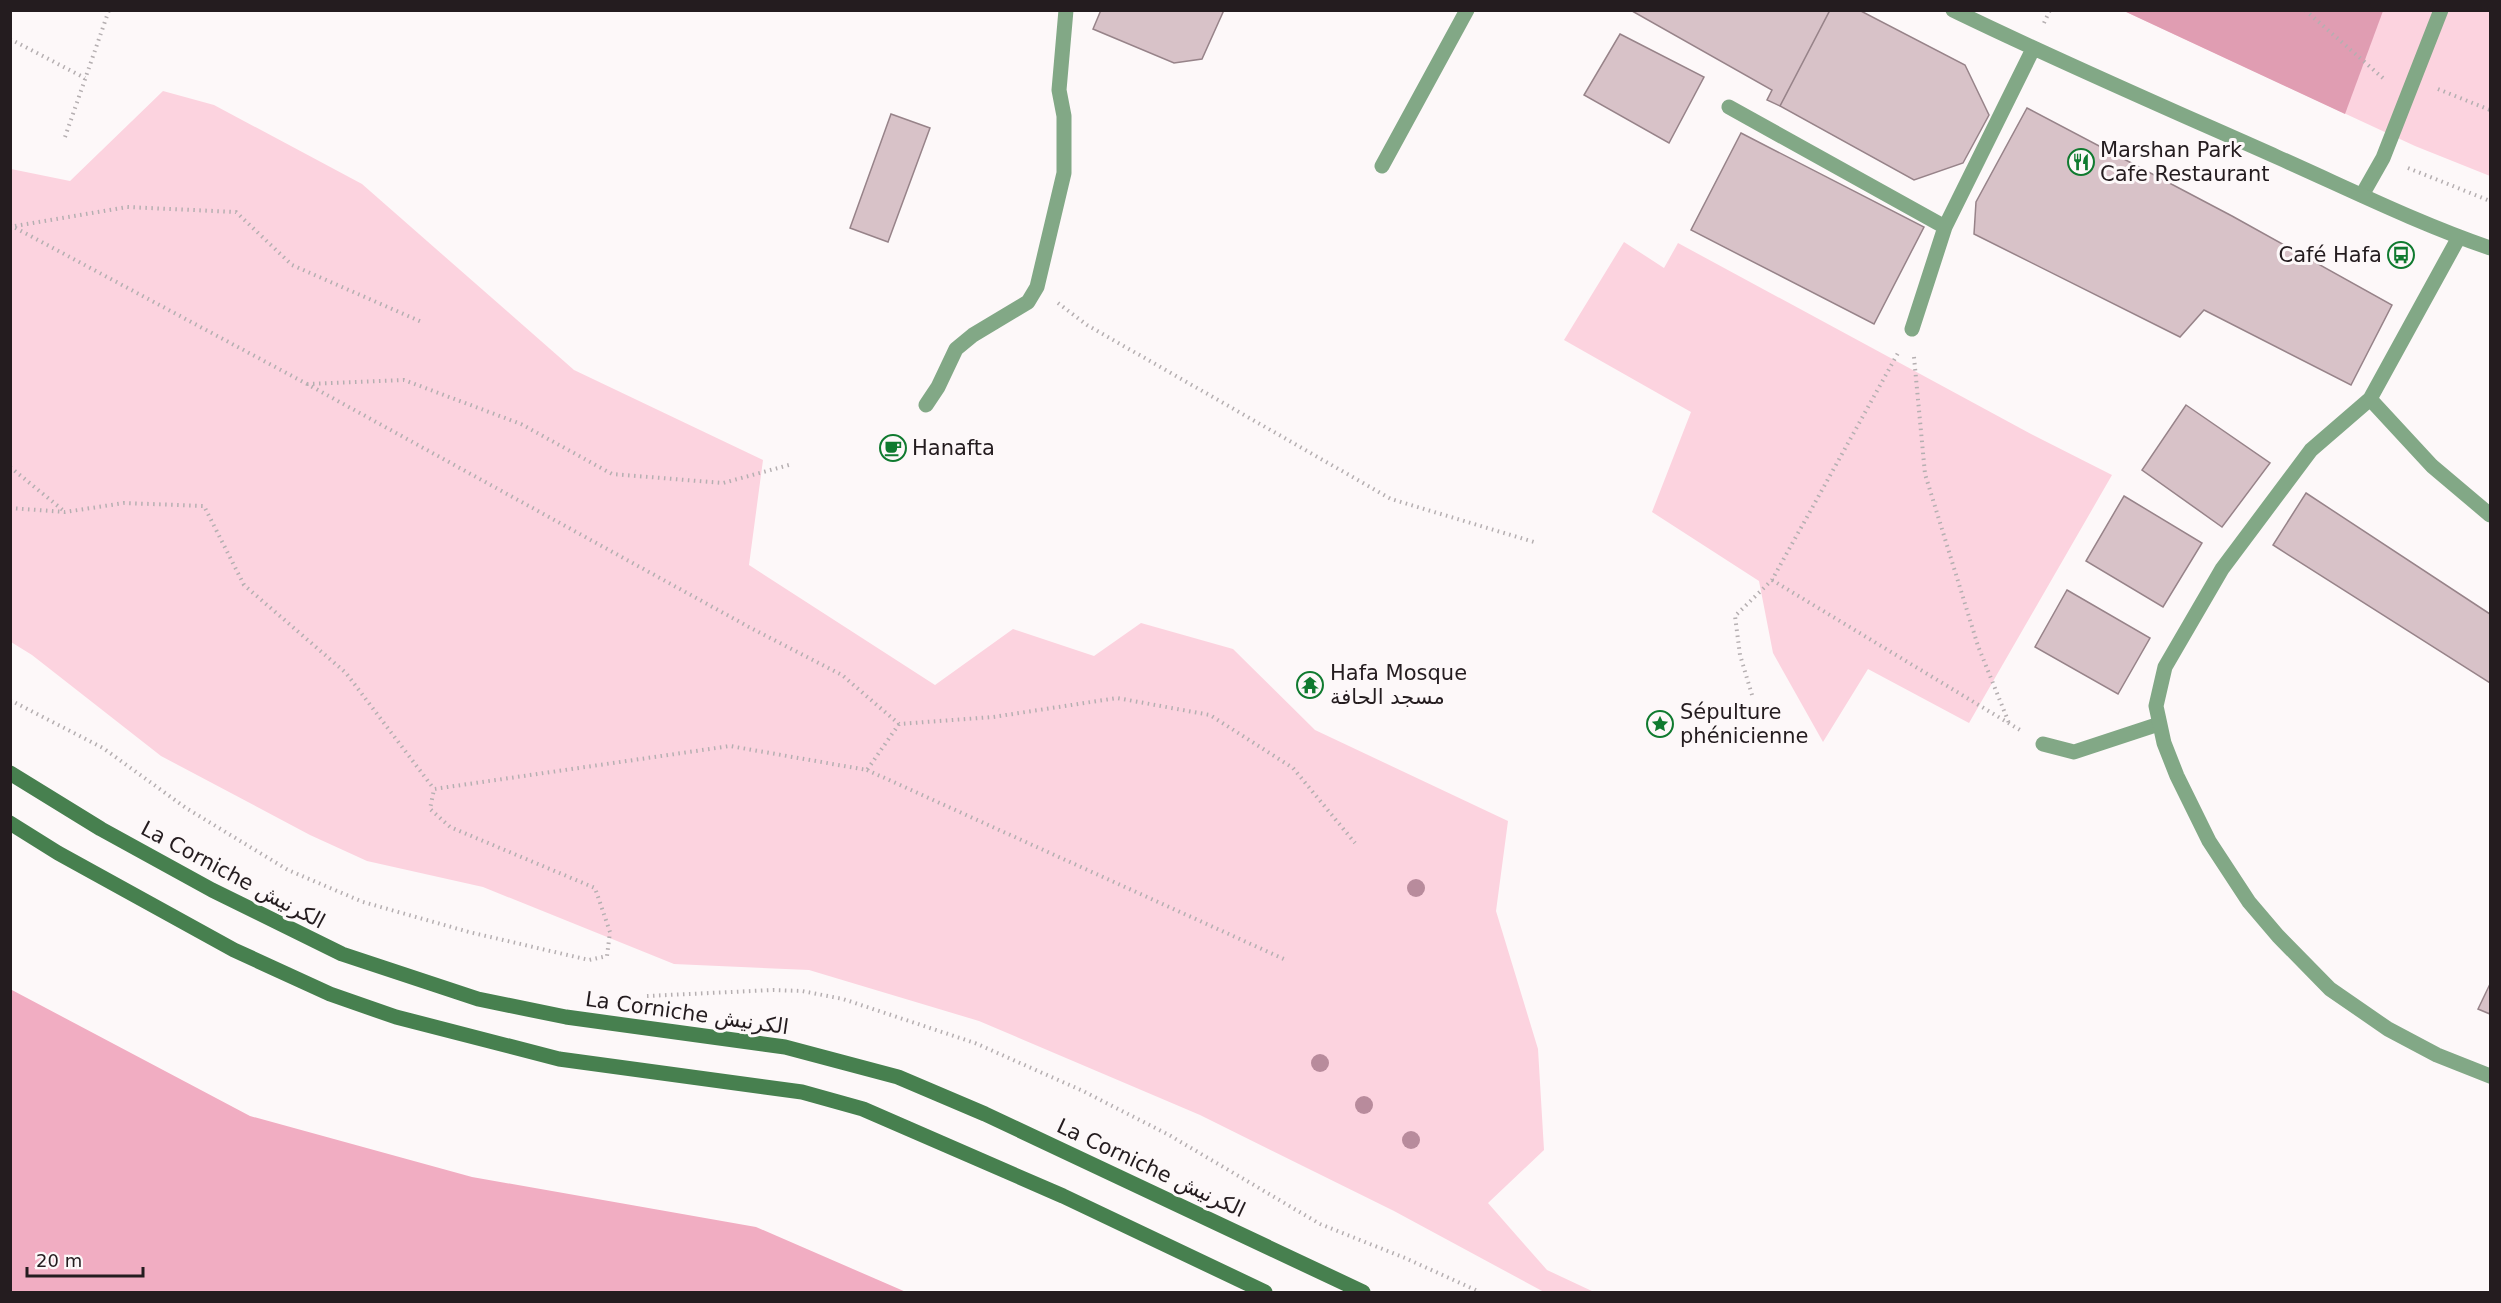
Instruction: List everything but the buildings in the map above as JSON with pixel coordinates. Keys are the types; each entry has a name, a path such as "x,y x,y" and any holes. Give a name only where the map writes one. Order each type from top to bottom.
{"main road":[{"name":"La Corniche الكرنيش","path":"10,773 101,829 212,890 342,954 478,999 566,1017 785,1047 898,1077 996,1119 1363,1293"},
{"path":"10,823 58,853 234,950 330,994 396,1017 559,1059 802,1092 863,1109 946,1143 1063,1196 1265,1293"}],"street":[{"path":"926,405 938,387 956,349 973,335 1028,302 1037,287 1064,173 1064,116 1059,90 1066,10"},
{"path":"1382,166 1437,69 1467,10"},
{"path":"1953,10 2033,49 2362,195 2490,248"},
{"path":"2362,195 2383,158 2441,10"},
{"path":"1912,329 1945,227 2033,49"},
{"path":"1729,107 1945,227"},
{"path":"2459,237 2370,399 2311,450 2222,569 2165,667 2156,706 2159,724 2177,776 2209,842 2249,902 2278,936 2330,989 2388,1029 2438,1055 2490,1076"},
{"path":"2370,399 2432,466 2490,515"},
{"path":"2043,744 2074,752 2159,724"}],"path":[{"path":"65,137 109,10"},
{"path":"2305,10 2385,81"},
{"path":"10,39 85,78"},
{"path":"2414,80 2490,110"},
{"path":"2383,158 2490,201"},
{"path":"12,225 127,207 236,212 292,265 424,323"},
{"path":"12,225 749,627 842,675 899,724 993,717 1118,698 1210,716 1293,768 1355,843"},
{"path":"1037,287 1086,325 1391,499 1534,542"},
{"path":"1752,695 1740,655 1735,616 1772,580 1912,329"},
{"path":"1912,329 1925,474 1978,646 2009,723"},
{"path":"307,384 404,380 521,424 612,474 723,483 789,465"},
{"path":"10,467 65,512"},
{"path":"10,508 65,512 124,503 204,506 244,585 346,673 434,789 430,809 450,827 595,888 610,932 607,956 589,960 469,932 363,902 299,875 186,808 103,748 10,700"},
{"path":"1772,580 2043,744"},
{"path":"867,770 899,724"},
{"path":"434,789 730,746 867,770 1286,960"},
{"path":"647,996 773,990 802,991 852,1002 975,1043 1083,1090 1169,1135 1320,1224 1406,1258 1480,1293"}],"shaded area":[{"path":"2383,10 2345,114 2124,11"},
{"path":"2124,11 2490,11 2490,176 2415,146"},
{"path":"163,91 214,105 362,184 574,370 763,460 749,565 935,685 1013,629 1094,656 1141,623 1233,649 1315,730 1508,821 1496,911 1538,1049 1544,1150 1488,1203 1547,1270 1594,1292 1544,1292 1394,1211 1200,1115 979,1021 809,970 674,964 483,887 367,861 310,835 161,756 32,655 11,642 11,169 70,181"},
{"path":"1624,242 1664,268 1678,243 2031,434 2112,475 1969,723 1868,669 1823,742 1773,653 1759,581 1652,512 1691,412 1564,340"},
{"path":"10,989 250,1116 472,1177 756,1227 906,1292 11,1292"}],"place":[{"name":"Marshan Park Cafe Restaurant","path":"2081,162"},
{"name":"Café Hafa","path":"2401,255"},
{"name":"Hanafta","path":"893,448"},
{"name":"Hafa Mosque مسجد الحافة","path":"1310,685"},
{"name":"Sépulture phénicienne","path":"1660,724"}]}
